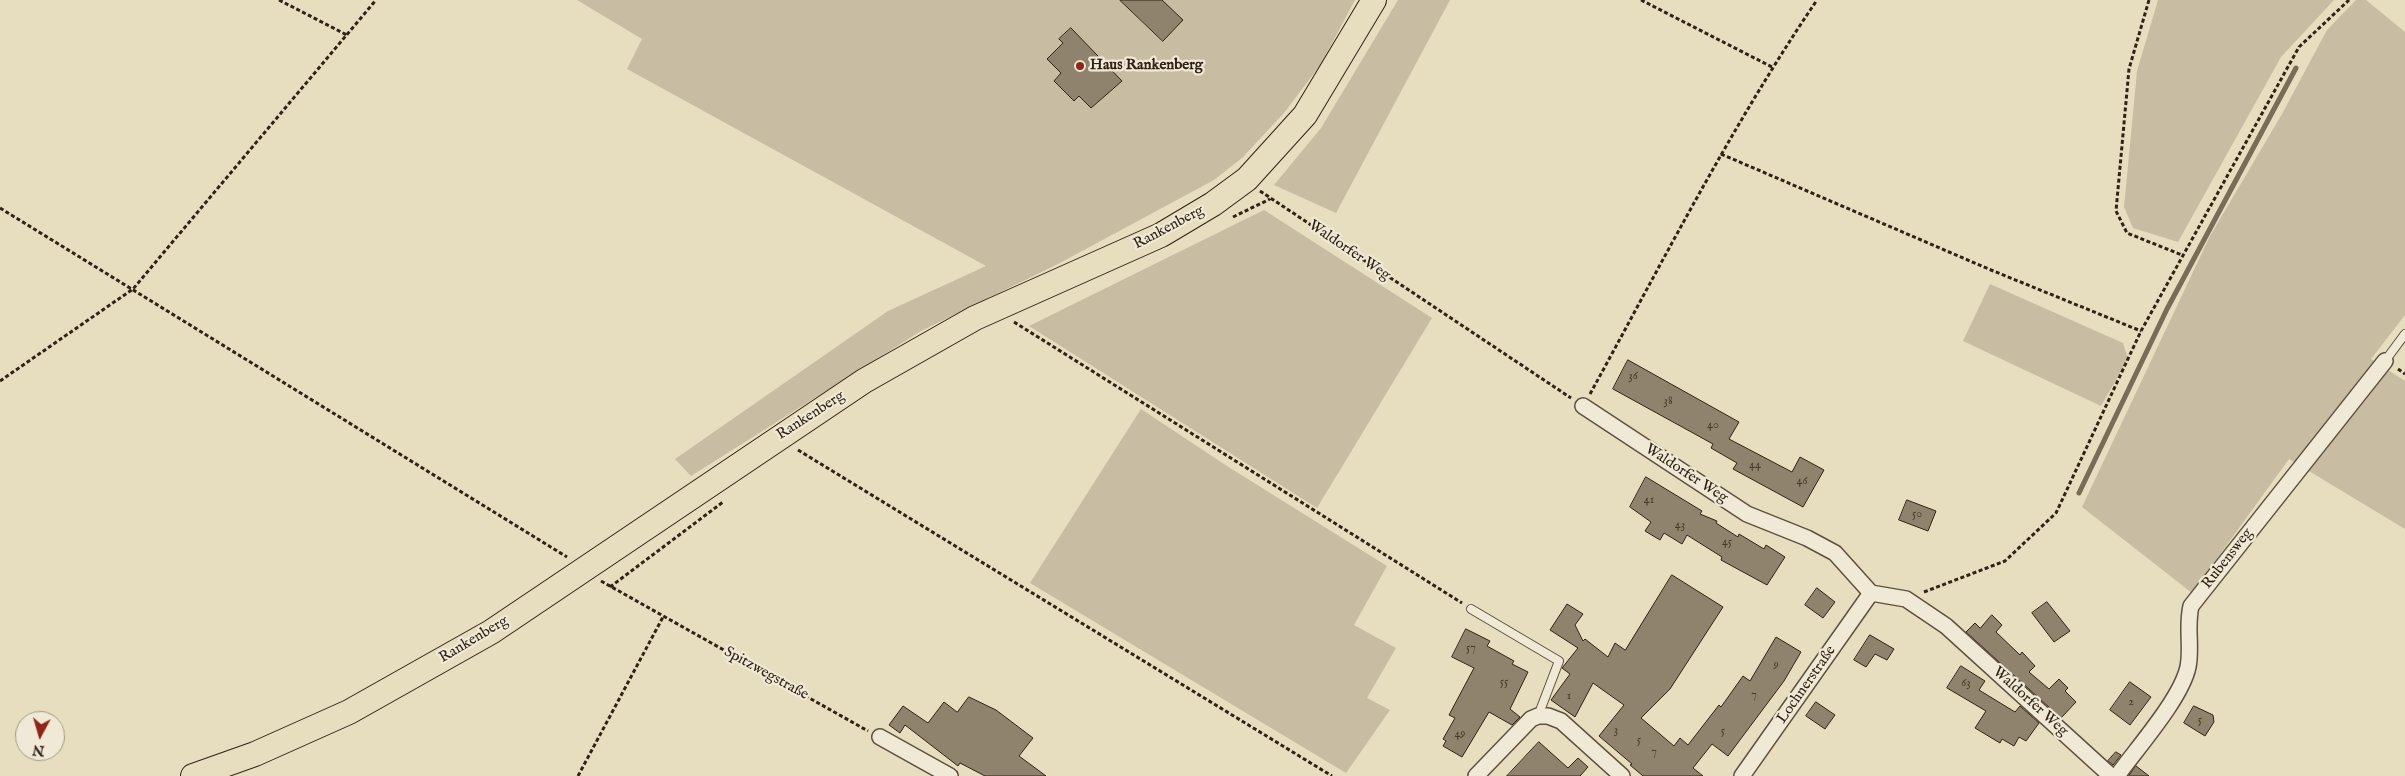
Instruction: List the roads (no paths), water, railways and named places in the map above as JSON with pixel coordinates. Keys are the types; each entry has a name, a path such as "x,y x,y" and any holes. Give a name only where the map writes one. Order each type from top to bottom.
{"main road":[{"name":"Rankenberg","path":"193,776 254,754 349,712 491,632 864,381 975,318 1161,234 1213,204 1247,179 1305,115 1374,0"}],"street":[{"name":"Rubensweg","path":"2117,776 2177,694 2188,666 2188,621 2192,606 2385,361"},
{"name":"Waldorfer Weg","path":"1583,406 1747,514 1807,538 1835,553 1871,593 1906,599 1946,626 2112,776"},
{"name":"Lochnerstraße","path":"1742,776 1871,593"},
{"path":"1476,776 1531,719 1538,716 1561,721 1622,776"},
{"path":"880,737 950,776"}],"lane":[{"path":"2385,361 2405,334"},
{"path":"1470,609 1559,661 1538,716"}],"waterway":[{"path":"2079,493 2167,309 2296,68"}],"place":[{"name":"Haus Rankenberg","path":"1080,66"}]}
